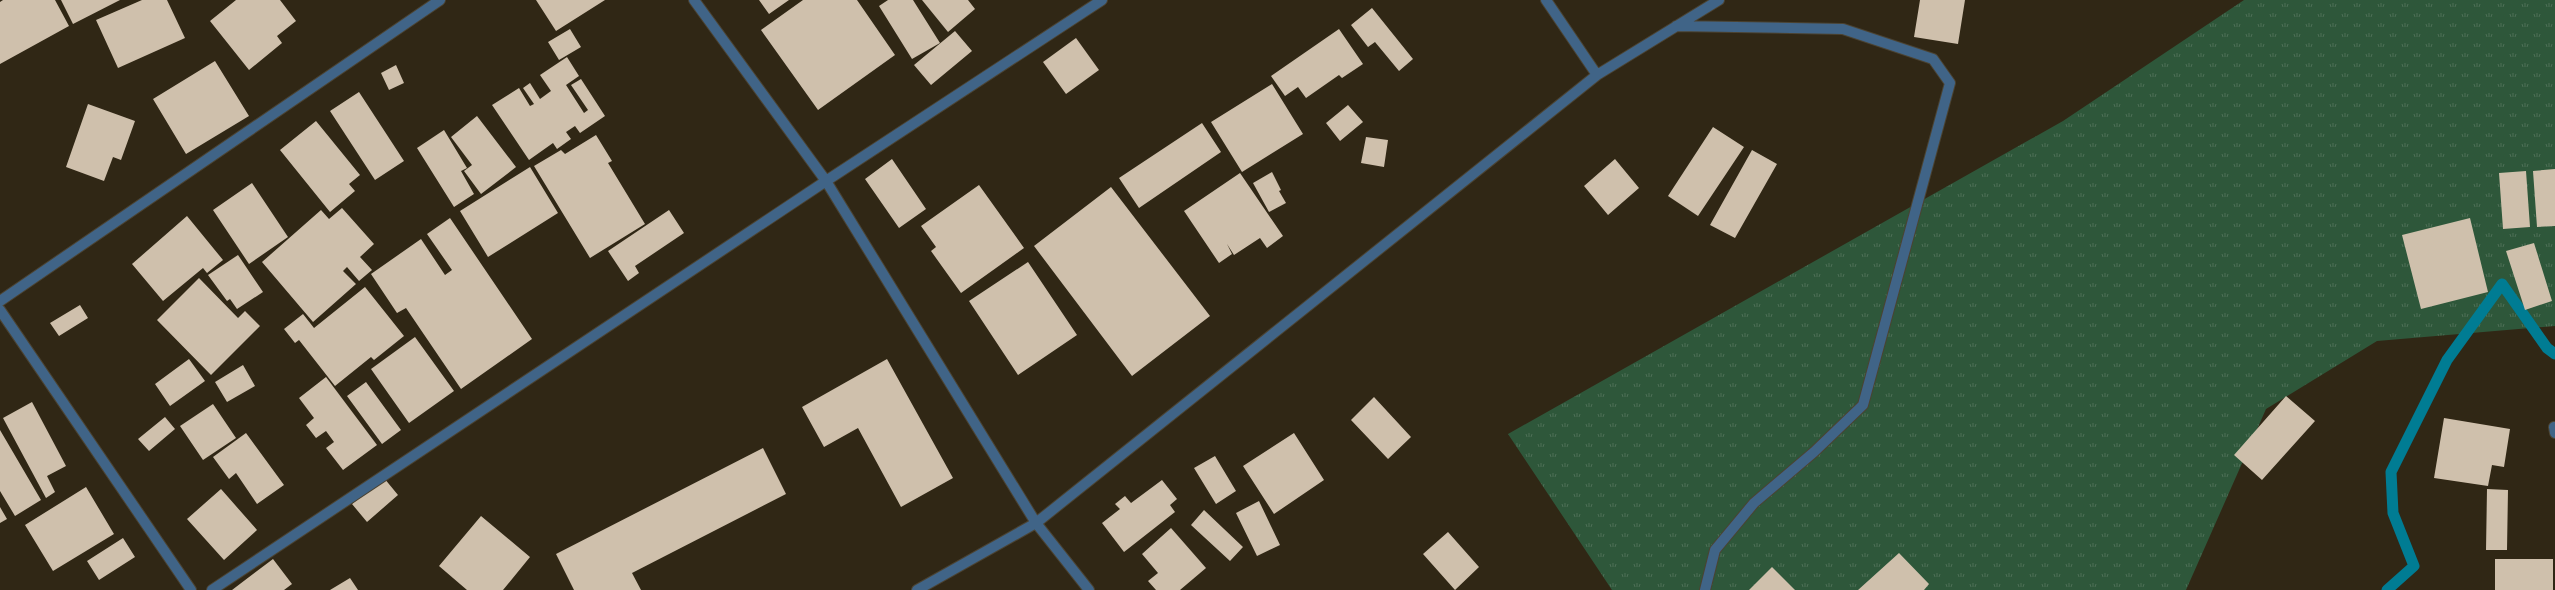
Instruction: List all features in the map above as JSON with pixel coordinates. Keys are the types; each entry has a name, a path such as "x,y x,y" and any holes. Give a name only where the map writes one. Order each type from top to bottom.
{"street":[{"path":"0,301 440,0"},
{"path":"694,0 826,181 1036,523 1089,590"},
{"path":"212,590 826,181 1102,0"},
{"path":"1546,0 1597,74"},
{"path":"917,590 1036,523 1597,74 1719,0"},
{"path":"1676,26 1843,29 1934,58 1950,83 1862,405 1814,452 1754,503 1715,550 1705,590"},
{"path":"0,310 191,590"}],"green space":[{"path":"2244,0 2555,0 2555,326 2377,341 2266,409 2186,590 1612,590 1508,434 2063,121"}],"building":[{"path":"3,0 55,0 69,26 0,64 0,2"},
{"path":"61,0 120,0 73,24"},
{"path":"142,0 167,0 185,38 118,68 96,20"},
{"path":"236,0 280,0 296,21 277,36 282,43 249,70 210,21"},
{"path":"536,0 605,0 556,31"},
{"path":"759,0 789,0 769,14"},
{"path":"803,0 857,0 895,55 818,110 761,30"},
{"path":"888,0 913,0 940,43 912,59 879,6"},
{"path":"922,0 968,0 975,9 948,32"},
{"path":"1920,0 1965,0 1958,44 1914,37"},
{"path":"1372,8 1413,59 1399,71 1375,42 1368,47 1351,25"},
{"path":"570,29 581,47 559,60 548,42"},
{"path":"1339,29 1363,64 1342,78 1339,75 1306,98 1298,87 1285,96 1271,76"},
{"path":"955,31 972,51 931,85 914,65"},
{"path":"1076,38 1099,70 1066,94 1043,62"},
{"path":"567,57 579,76 566,85 584,113 588,110 571,85 581,79 605,116 580,133 575,126 566,132 571,139 557,149 553,143 529,160 492,105 519,88 530,106 534,104 523,88 530,83 540,99 551,91 540,75"},
{"path":"215,61 249,116 186,154 153,99"},
{"path":"396,65 404,83 389,90 381,73"},
{"path":"1272,84 1303,134 1242,172 1211,122"},
{"path":"359,92 404,161 375,180 330,111"},
{"path":"88,104 135,121 121,160 113,157 104,181 66,167"},
{"path":"1348,105 1363,122 1340,141 1326,123"},
{"path":"477,116 516,167 481,194 464,171 472,165 451,137"},
{"path":"316,121 360,175 349,184 355,191 330,212 280,150"},
{"path":"1202,123 1221,152 1139,208 1119,178"},
{"path":"1713,127 1744,147 1698,216 1668,196"},
{"path":"444,130 467,168 461,171 474,194 454,207 417,148"},
{"path":"596,135 612,161 608,163 645,224 590,258 534,166 561,150 565,154"},
{"path":"1366,137 1388,140 1384,167 1361,163"},
{"path":"1752,150 1777,164 1735,238 1710,225"},
{"path":"892,159 926,209 899,228 865,179"},
{"path":"1615,159 1639,188 1608,215 1584,186"},
{"path":"530,167 558,213 488,257 460,211"},
{"path":"2555,169 2555,226 2537,227 2533,171"},
{"path":"2526,171 2530,227 2503,229 2499,173"},
{"path":"1272,172 1281,190 1279,191 1286,203 1269,212 1253,183"},
{"path":"1240,173 1283,236 1267,248 1260,238 1234,255 1227,244 1232,254 1219,263 1184,211"},
{"path":"252,183 288,237 249,264 213,210"},
{"path":"979,185 1024,248 961,293 931,251 936,247 921,226"},
{"path":"1111,187 1210,316 1132,376 1034,246"},
{"path":"342,208 374,244 360,257 372,270 359,281 347,267 343,271 356,284 313,322 262,262 321,210 329,219"},
{"path":"669,210 684,233 635,266 639,273 628,281 608,251"},
{"path":"187,216 223,260 207,273 203,268 163,301 132,264"},
{"path":"450,218 532,339 461,389 406,308 397,313 371,274 421,239 445,275 452,270 427,234"},
{"path":"2470,218 2488,292 2421,309 2402,235"},
{"path":"2534,243 2552,301 2525,310 2506,251"},
{"path":"238,255 263,292 237,309 230,299 227,301 208,275"},
{"path":"1028,262 1077,335 1018,375 969,301"},
{"path":"199,278 238,318 245,311 260,326 211,375 157,320"},
{"path":"365,287 404,336 374,360 371,357 335,386 299,340 295,343 284,329 303,314 314,328"},
{"path":"80,305 88,318 59,336 50,323"},
{"path":"415,337 454,391 409,423 371,369"},
{"path":"189,359 205,381 170,406 155,384"},
{"path":"887,359 953,478 901,507 858,428 824,447 802,407"},
{"path":"243,365 255,386 227,402 215,382"},
{"path":"326,377 377,445 343,470 326,448 334,442 326,431 316,438 306,425 314,418 299,398"},
{"path":"366,382 401,430 382,444 347,396"},
{"path":"2286,396 2315,421 2262,480 2234,455"},
{"path":"1374,397 1411,437 1388,459 1351,420"},
{"path":"32,402 66,466 47,476 55,492 46,498 3,418"},
{"path":"213,404 236,438 203,460 180,426"},
{"path":"165,417 175,429 149,451 138,439"},
{"path":"2444,418 2510,429 2504,467 2492,465 2488,486 2434,478"},
{"path":"0,430 41,500 15,516 0,491"},
{"path":"246,433 284,485 257,504 236,473 229,479 213,457"},
{"path":"1294,433 1324,480 1274,514 1243,466"},
{"path":"763,448 786,494 632,573 641,590 574,590 556,554"},
{"path":"1215,456 1236,491 1216,504 1194,468"},
{"path":"384,478 398,495 367,522 352,504"},
{"path":"1162,480 1177,499 1170,505 1175,512 1124,552 1102,523 1120,509 1115,504 1125,496 1131,503"},
{"path":"86,487 114,534 53,571 25,525"},
{"path":"221,489 257,530 224,560 187,519"},
{"path":"2487,489 2508,490 2507,550 2486,550"},
{"path":"1259,501 1280,545 1257,556 1236,513"},
{"path":"0,507 7,519 0,523"},
{"path":"1204,510 1243,547 1230,561 1191,525"},
{"path":"481,516 530,557 503,590 467,590 439,566"},
{"path":"1171,528 1206,568 1180,590 1156,590 1148,581 1158,573 1142,554"},
{"path":"1448,532 1479,567 1455,590 1423,554"},
{"path":"123,538 135,557 99,580 87,561"},
{"path":"1899,553 1929,584 1924,590 1858,590"},
{"path":"273,559 292,584 284,590 232,590"},
{"path":"2495,559 2553,559 2553,590 2495,590"},
{"path":"1772,567 1795,590 1749,590"},
{"path":"350,578 358,590 330,590"}],"waterway":[{"path":"2387,590 2414,566 2393,513 2391,472 2447,360 2502,284 2547,348 2555,354"}]}
